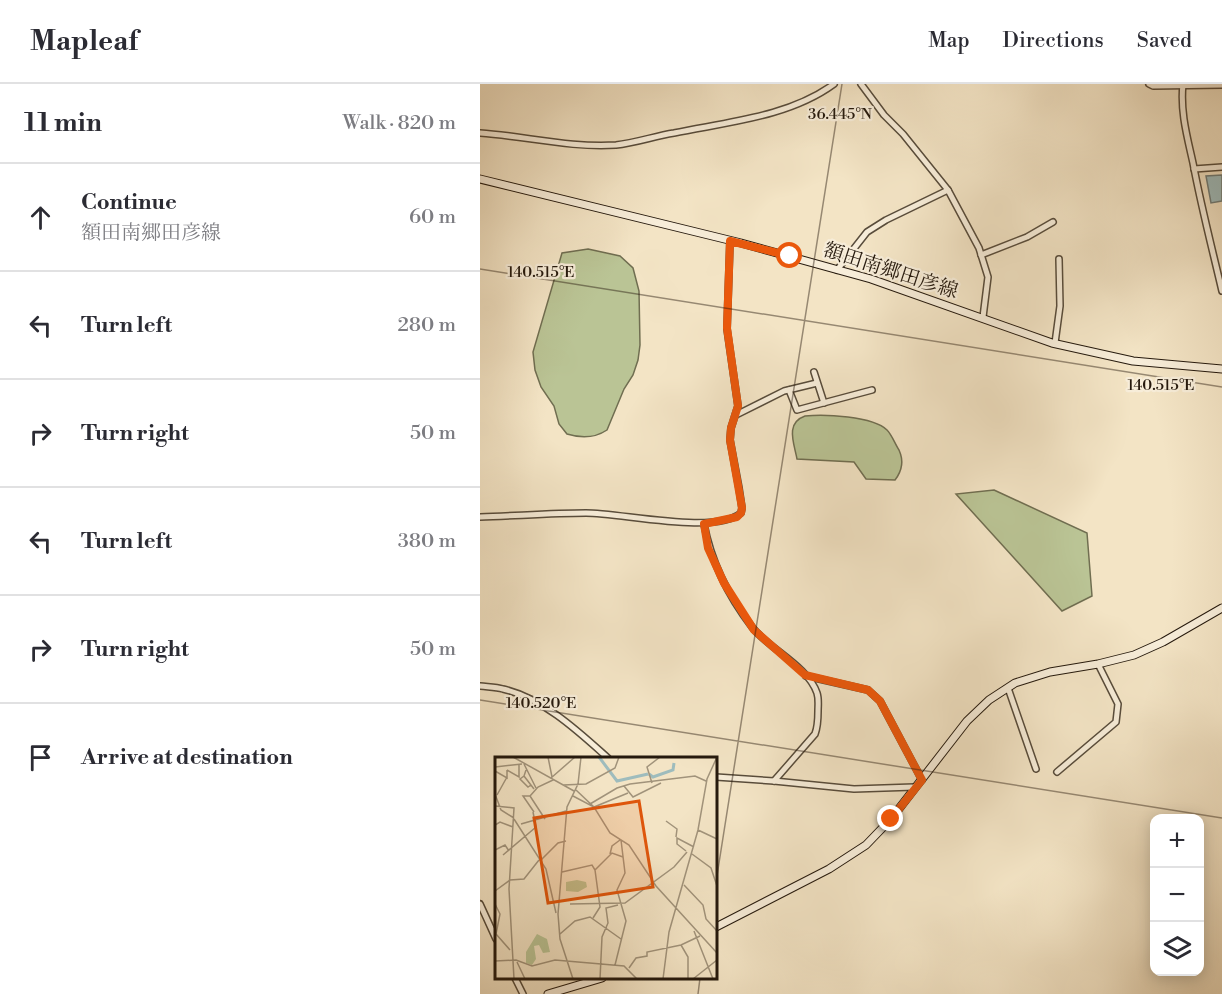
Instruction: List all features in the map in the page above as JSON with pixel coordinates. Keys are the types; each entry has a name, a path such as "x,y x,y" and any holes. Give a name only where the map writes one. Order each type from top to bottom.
{"main road":[{"name":"額田南郷田彦線","path":"480,179 837,270 1055,343 1133,362 1222,369"},
{"path":"717,926 830,869 866,845 891,819 967,721 989,700 1015,683 1050,672 1134,655 1163,642 1222,608"},
{"path":"548,994 599,979"}],"street":[{"path":"480,133 524,139 617,145 770,113 817,97 834,84"},
{"path":"861,84 884,115 903,134 948,190 981,255 988,277 982,317"},
{"path":"1149,84 1222,85"},
{"path":"1183,85 1181,103 1222,291"},
{"path":"1194,169 1222,167"},
{"path":"837,270 867,232 886,220 948,190"},
{"path":"981,255 1027,237 1053,222"},
{"path":"480,517 589,513 704,524 737,517 741,513 741,498 730,440 738,406 727,328 730,241"},
{"path":"1055,343 1059,306 1059,259"},
{"path":"814,372 824,403"},
{"path":"736,415 789,390 817,383"},
{"path":"789,390 797,410 872,390"},
{"path":"704,524 708,548 724,583 740,610 754,630 805,675 818,695 818,726 815,734 774,781"},
{"path":"1057,772 1116,722 1118,704 1098,664"},
{"path":"805,675 868,690 880,701 922,780"},
{"path":"480,686 502,688 519,694 556,713 607,757"},
{"path":"1008,688 1036,769"},
{"path":"717,777 854,789 914,788"},
{"path":"480,904 495,937"},
{"path":"516,979 523,994"}],"green space":[{"path":"588,249 620,256 633,268 639,291 640,345 633,375 624,389 607,430 598,435 582,437 567,434 559,424 554,406 541,387 535,370 533,352 562,253"},
{"path":"805,416 848,417 880,425 889,432 901,454 902,466 895,480 866,479 854,462 797,459 793,428 799,419"},
{"path":"994,490 1087,533 1092,596 1062,611 956,494"}],"water":[{"path":"1222,175 1222,201 1211,203 1206,176"}],"route":[{"path":"790,256 730,241 727,328 738,406 730,440 742,508 737,517 704,524 708,548 724,583 754,630 805,675 868,690 880,701 922,780 891,819"}]}
